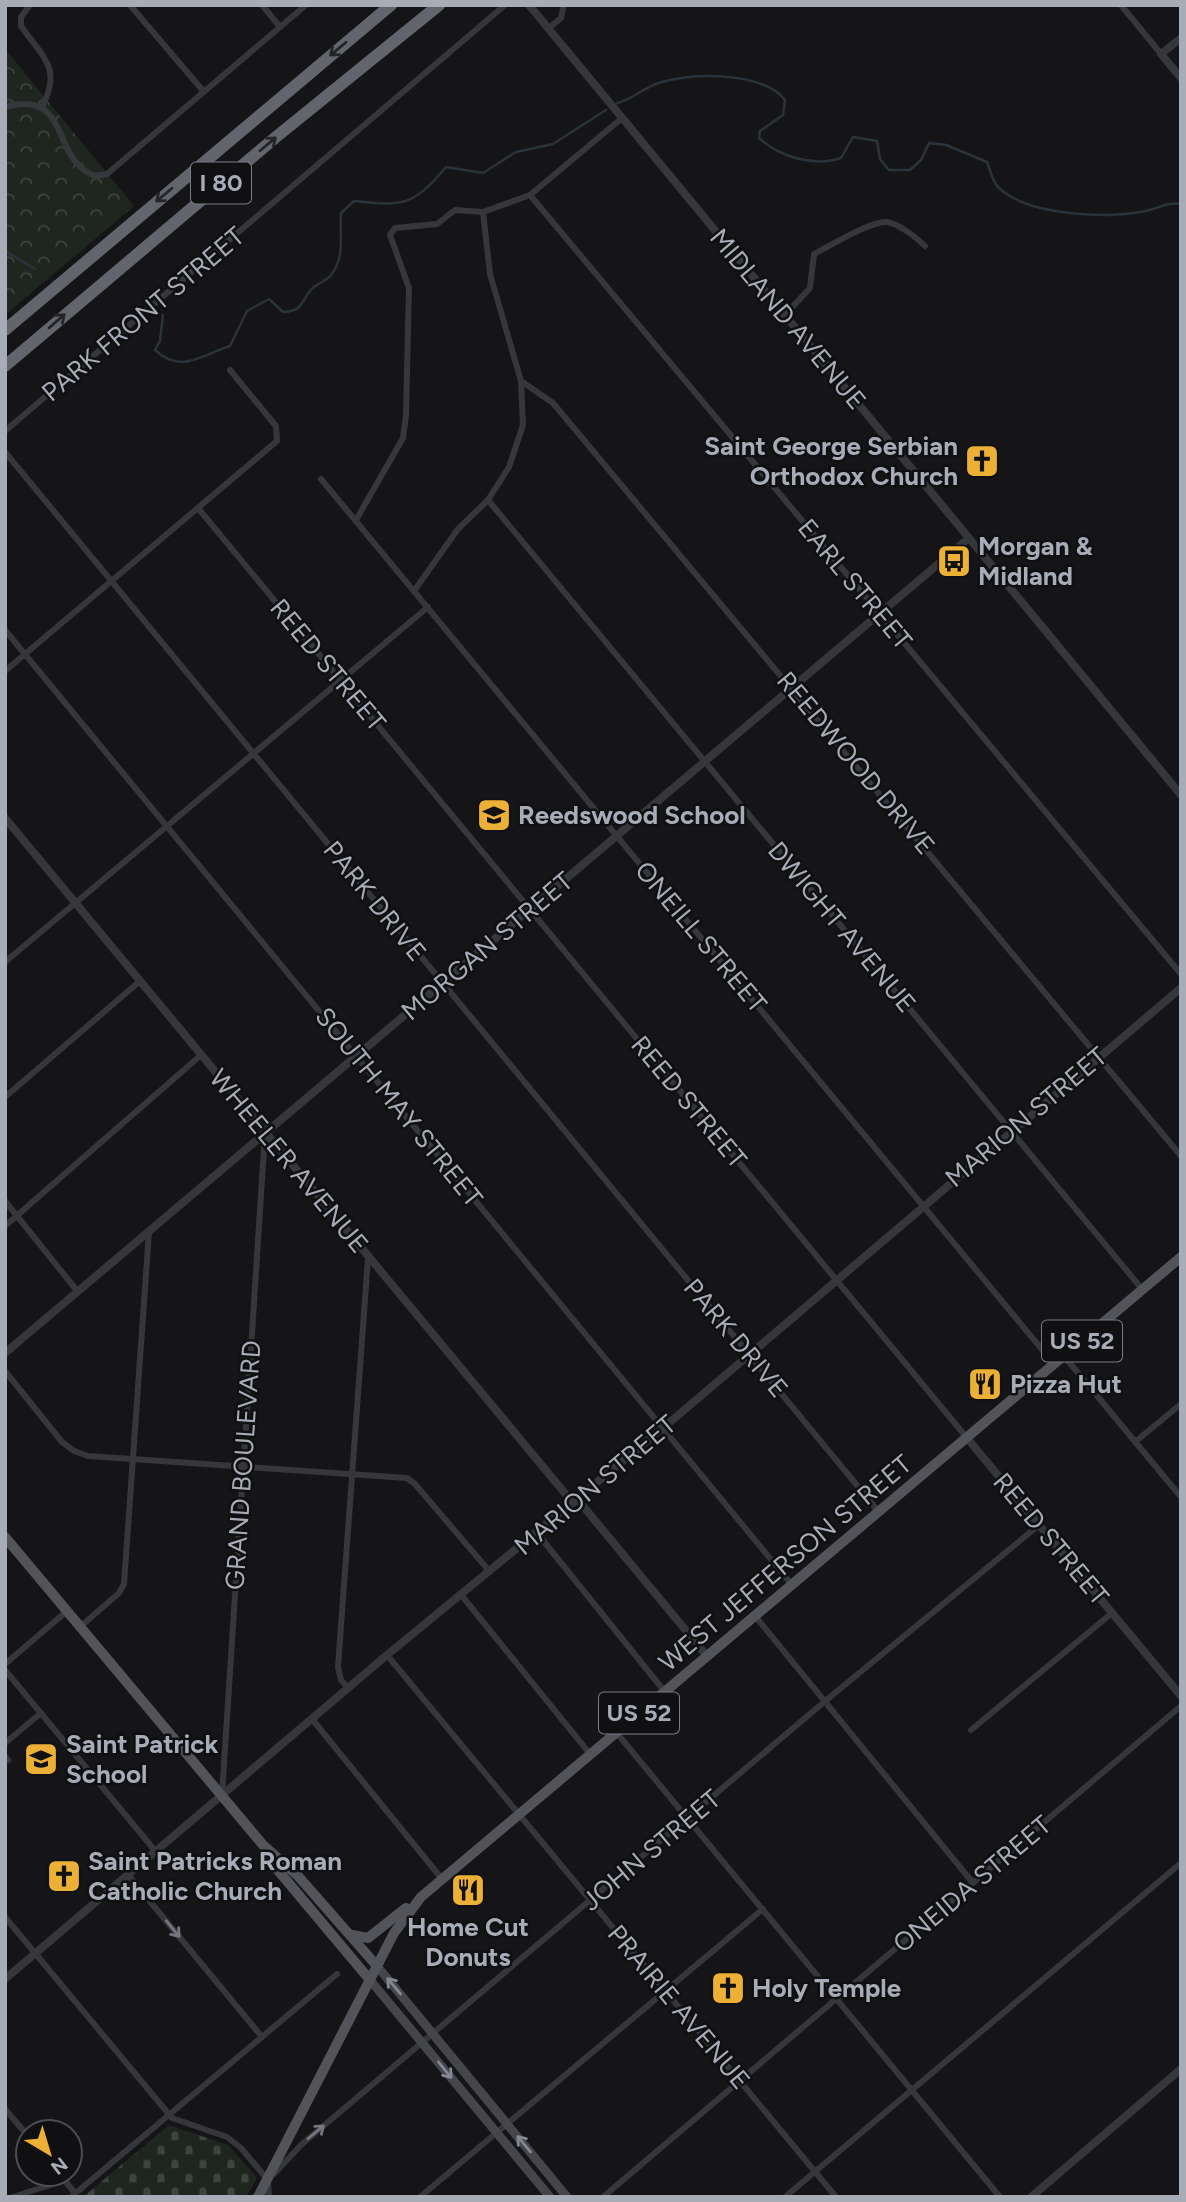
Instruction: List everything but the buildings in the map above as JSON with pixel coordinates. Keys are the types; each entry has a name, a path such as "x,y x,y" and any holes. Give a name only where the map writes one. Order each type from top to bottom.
{"highway":[{"name":"I 80","path":"5,330 391,5"},
{"name":"I 80","path":"5,366 276,137 439,5"}],"main road":[{"name":"WEST JEFFERSON STREET","path":"258,2197 377,1966 404,1917 421,1897 1181,1257"},
{"path":"5,1537 550,2197"},
{"path":"262,1845 298,1876 348,1932 568,2197"},
{"name":"US 52","path":"348,1932 357,1938 368,1938 421,1897"}],"street":[{"path":"30,5 21,18 21,26 53,75 52,88 43,107"},
{"path":"130,5 205,92"},
{"path":"261,5 279,27"},
{"path":"5,107 26,101 43,107 83,169 95,176 107,174 306,5"},
{"name":"PARK FRONT STREET","path":"5,432 505,5"},
{"name":"MIDLAND AVENUE","path":"528,5 1181,795"},
{"path":"548,29 561,18 564,5"},
{"path":"1121,5 1181,78"},
{"path":"1161,54 1181,38"},
{"path":"356,520 402,438 406,415 409,288 390,235 395,228 438,224 455,210 464,208 483,212 530,195 622,118"},
{"name":"EARL STREET","path":"530,195 1181,974"},
{"path":"414,591 458,529 488,500 509,467 523,425 521,381 490,274 483,212"},
{"path":"785,316 810,288 814,254 828,246 878,223 890,222 925,246"},
{"path":"5,671 272,447 279,435 276,426 230,370"},
{"name":"REEDWOOD DRIVE","path":"521,381 553,403 793,687 1181,1156"},
{"name":"PARK DRIVE","path":"5,452 879,1511"},
{"name":"ONEILL STREET","path":"321,479 1054,1364"},
{"name":"DWIGHT AVENUE","path":"488,500 1142,1289"},
{"name":"REED STREET","path":"198,508 1181,1696"},
{"name":"MORGAN STREET","path":"5,1353 969,538"},
{"path":"5,962 166,824 428,607"},
{"name":"SOUTH MAY STREET","path":"5,630 792,1585"},
{"name":"WHEELER AVENUE","path":"5,818 369,1258 707,1656"},
{"path":"5,1097 140,981"},
{"name":"MARION STREET","path":"5,1979 130,1876 387,1655 462,1596 751,1354 1010,1130 1181,988"},
{"path":"5,1226 201,1055"},
{"name":"GRAND BOULEVARD","path":"222,1797 265,1133"},
{"path":"5,1201 78,1292"},
{"path":"80,1627 119,1593 124,1584 149,1232"},
{"path":"348,1688 341,1680 338,1667 369,1258"},
{"path":"1064,1356 1181,1497"},
{"path":"5,1371 74,1451 88,1456 407,1478 491,1572"},
{"path":"1135,1442 1181,1404"},
{"name":"JOHN STREET","path":"268,2180 301,2145 824,1702 1039,1525"},
{"path":"537,1533 665,1692"},
{"path":"462,1596 590,1754"},
{"path":"5,1664 67,1611"},
{"path":"971,1730 1112,1613"},
{"path":"755,1616 973,1883"},
{"name":"PRAIRIE AVENUE","path":"387,1655 836,2197"},
{"path":"5,1670 157,1853"},
{"name":"ONEIDA STREET","path":"603,2197 1181,1706"},
{"path":"5,1743 41,1713"},
{"path":"312,1718 442,1879"},
{"path":"616,1732 1000,2197"},
{"path":"785,2197 1181,1863"},
{"path":"130,1876 261,2037"},
{"path":"420,2197 763,1909"},
{"path":"5,1917 169,2114 178,2122 227,2137 241,2148 268,2180 269,2197"},
{"path":"73,2195 337,1974"},
{"path":"1031,2197 1181,2069"},
{"path":"13,2197 35,2188"}],"green space":[{"path":"5,49 134,206 5,315"},
{"path":"169,2125 228,2145 257,2178 246,2197 83,2197"}],"waterway":[{"path":"617,103 670,80 705,76 743,79 774,90 785,100 783,115 760,131 759,138 787,155 809,161 831,161 841,158 853,137 877,141 880,159 889,170 910,170 921,160 929,143 946,145 987,162 998,187 1011,197 1049,210 1114,215 1150,210 1168,204 1181,204"},
{"path":"163,315 160,341 155,350 164,357 173,361 191,361 230,346 247,311 269,299 283,312 294,310 312,289 331,275 339,260 341,213 354,201 406,201 424,190 446,167 483,173 516,152 553,144 606,110"},
{"path":"5,251 35,269"}],"place":[{"name":"Saint George Serbian Orthodox Church","path":"982,461"},
{"name":"Morgan & Midland","path":"954,561"},
{"name":"Reedswood School","path":"494,815"},
{"name":"Pizza Hut","path":"985,1384"},
{"name":"Saint Patrick School","path":"41,1759"},
{"name":"Saint Patricks Roman Catholic Church","path":"64,1876"},
{"name":"Home Cut Donuts","path":"468,1890"},
{"name":"Holy Temple","path":"728,1988"}]}
